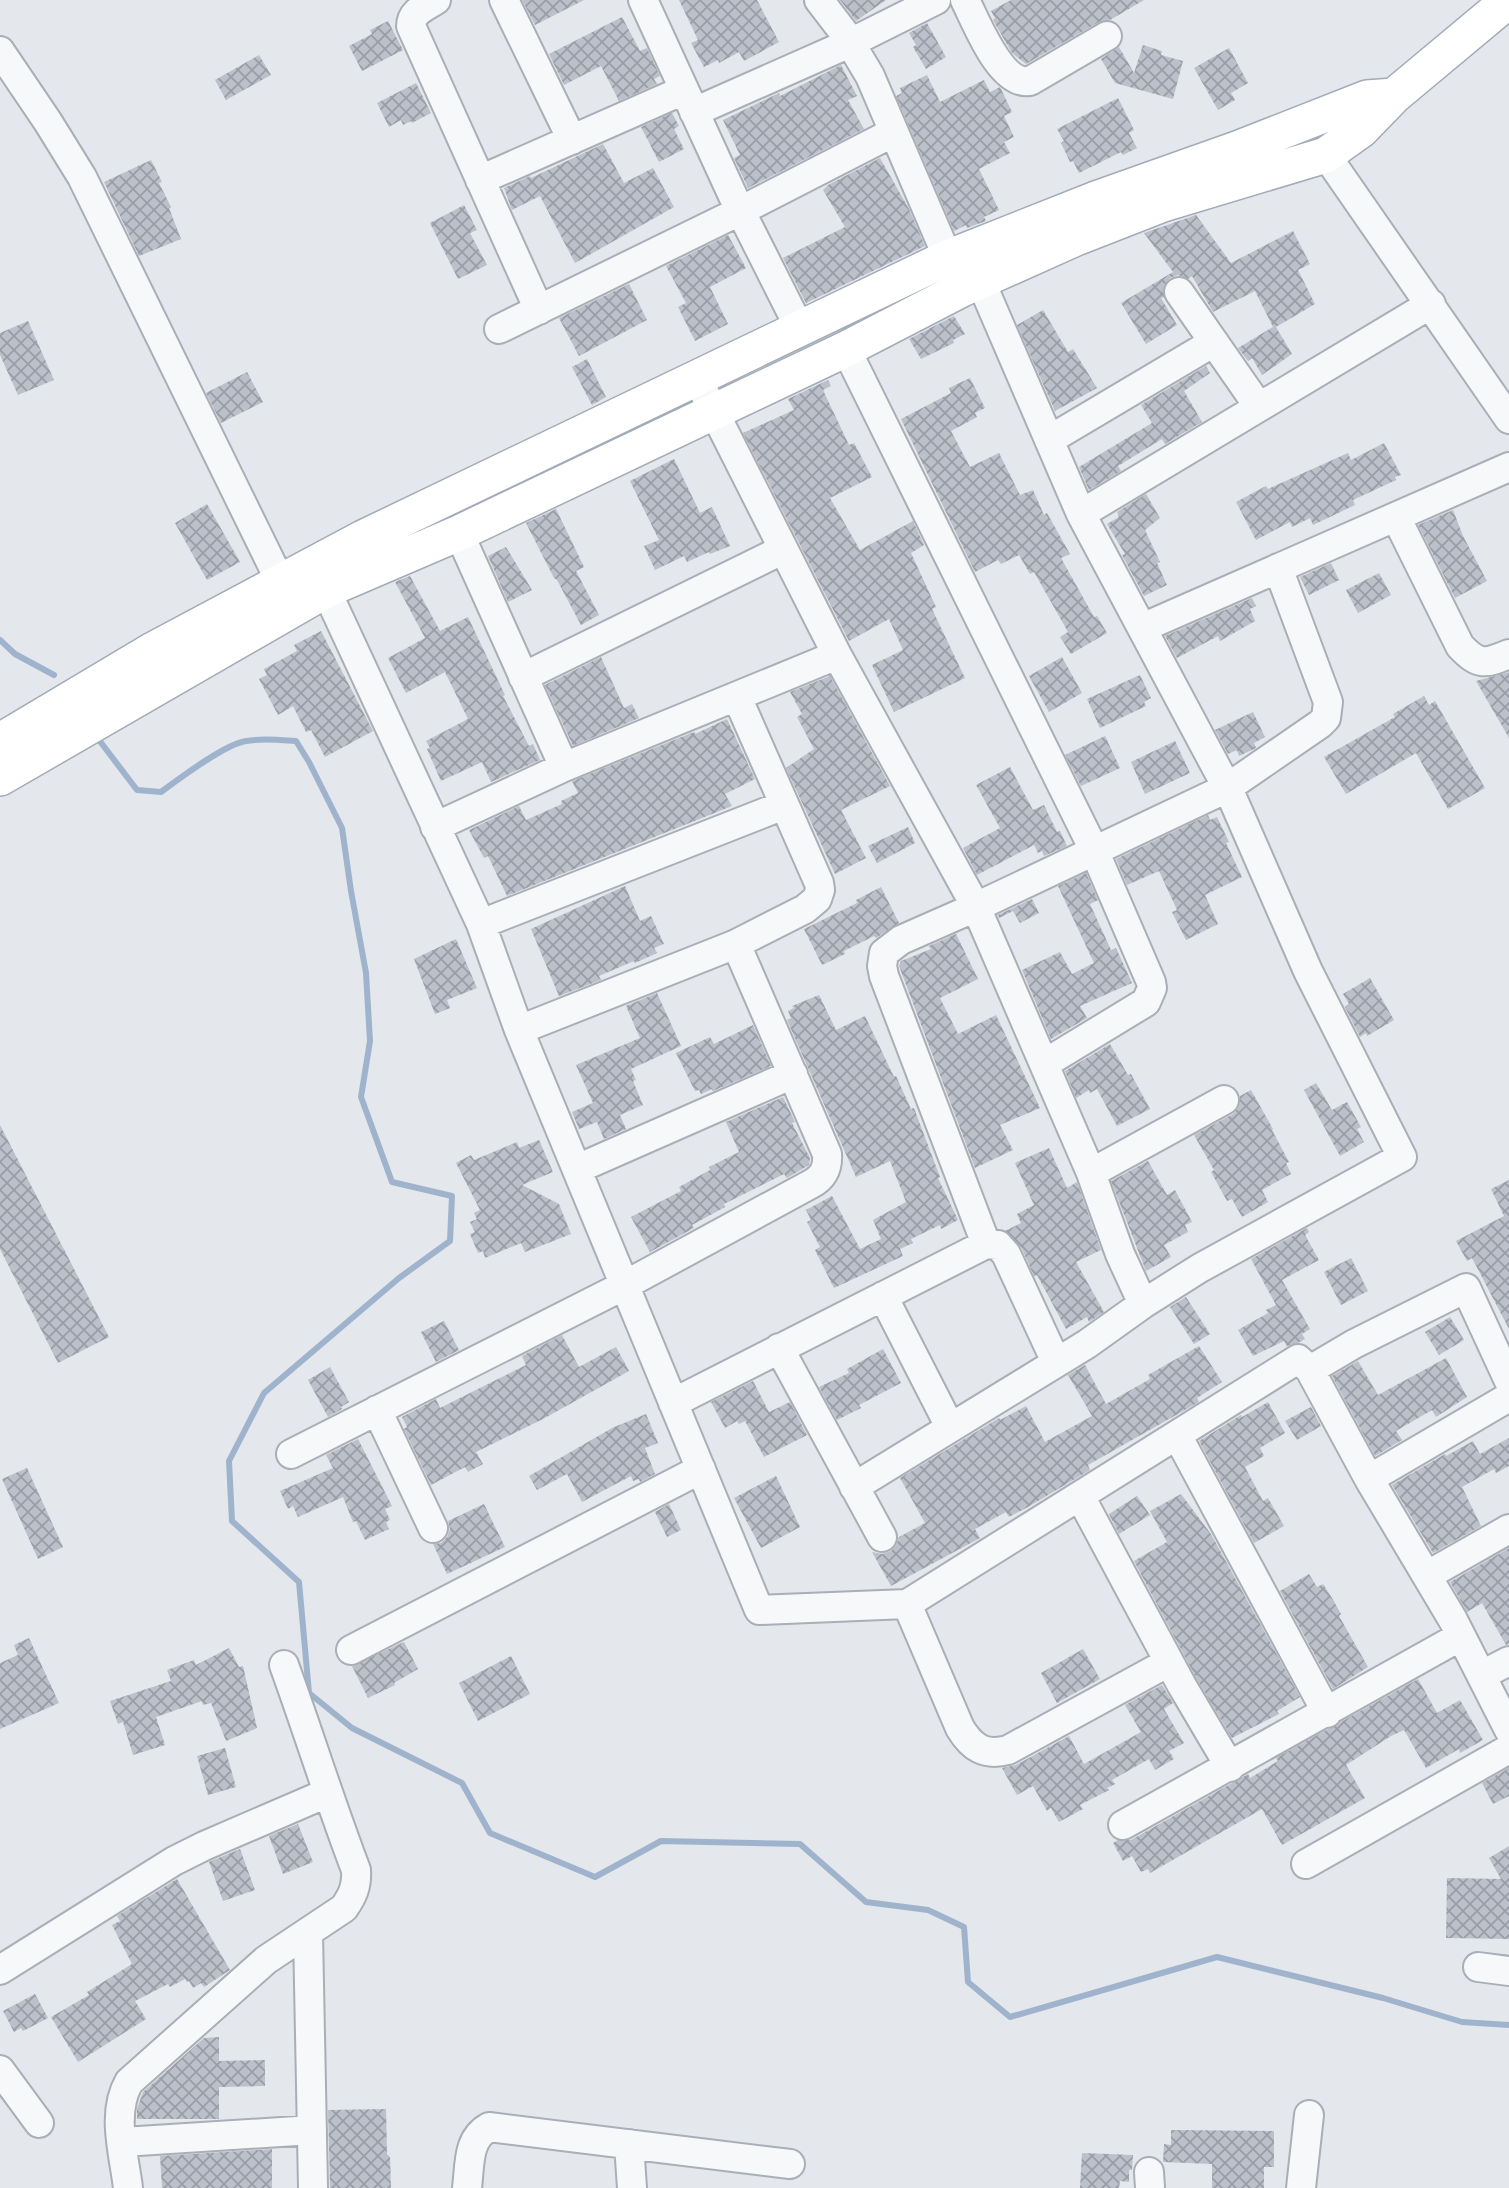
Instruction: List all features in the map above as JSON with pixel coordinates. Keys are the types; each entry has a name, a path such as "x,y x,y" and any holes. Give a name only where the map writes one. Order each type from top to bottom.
{"main road":[{"path":"0,741 87,707 326,590 459,533 846,349 972,285 1076,238 1163,204 1326,155 1361,130 1394,96 1509,0"},
{"path":"0,778 151,651 363,538 947,258 1367,98 1394,96"}],"street":[{"path":"436,0 416,12 411,26 539,310"},
{"path":"504,0 572,139"},
{"path":"643,0 740,211 800,329"},
{"path":"819,0 870,76 947,258 972,285 1049,440 1081,514 1227,788 1308,971 1402,1157 1200,1268 1056,1362 854,1487"},
{"path":"480,180 572,139 689,101 850,43 936,0"},
{"path":"965,0 994,56 1010,75 1024,82 1107,36"},
{"path":"0,51 82,177 280,581"},
{"path":"499,330 894,132"},
{"path":"1326,155 1509,419"},
{"path":"1179,292 1259,407"},
{"path":"1081,514 1431,304"},
{"path":"1049,440 1214,342"},
{"path":"846,349 1094,850 1134,938 1152,988 1146,1002 1138,1008 1044,1064"},
{"path":"697,378 712,413 836,655 976,907 1091,1173 1120,1254 1143,1304"},
{"path":"1142,628 1509,467"},
{"path":"1396,517 1461,646 1471,657 1481,662 1491,662 1509,654"},
{"path":"459,533 564,767"},
{"path":"523,677 782,550"},
{"path":"985,1244 882,966 884,953 892,945 1227,788 1320,724 1328,712 1325,690 1278,568"},
{"path":"326,590 481,924 519,1030 759,1610 907,1604 1298,1359 1310,1370 1369,1479 1428,1575 1509,1730"},
{"path":"435,827 564,767 836,655"},
{"path":"519,1030 736,944 805,909 819,894 818,883 737,697"},
{"path":"481,924 784,805"},
{"path":"291,1454 625,1285 822,1176 828,1163 827,1154 736,944"},
{"path":"577,1169 793,1074"},
{"path":"1091,1173 1224,1100"},
{"path":"673,1402 985,1244 998,1245 1006,1254 1056,1362"},
{"path":"1310,1370 1354,1344 1466,1288 1509,1381"},
{"path":"883,1296 950,1427"},
{"path":"779,1348 882,1537"},
{"path":"1369,1479 1509,1397"},
{"path":"377,1410 433,1528"},
{"path":"1177,1435 1327,1713"},
{"path":"351,1650 701,1469"},
{"path":"1080,1496 1169,1662 1230,1766"},
{"path":"1428,1575 1509,1529"},
{"path":"907,1604 960,1728 969,1742 982,1751 995,1754 1008,1750 1169,1662"},
{"path":"1123,1825 1461,1636"},
{"path":"1482,1675 1509,1661"},
{"path":"128,2188 119,2114 121,2095 128,2082 266,1960 344,1908 353,1895 356,1870 284,1665"},
{"path":"1306,1864 1509,1749"},
{"path":"0,1970 174,1861 327,1793"},
{"path":"308,1932 313,2188"},
{"path":"1478,1967 1509,1971"},
{"path":"0,2070 40,2123"},
{"path":"1301,2188 1309,2115"},
{"path":"467,2188 473,2141 480,2132 489,2127 790,2164"},
{"path":"123,2142 312,2130"},
{"path":"629,2144 632,2188"}],"building":[{"path":"522,0 584,0 535,25"},
{"path":"679,0 757,0 779,42 744,61 739,52 719,63 718,60 704,67 691,43 698,40"},
{"path":"840,0 886,0 856,21"},
{"path":"1011,0 1144,0 1110,20 1099,22 1026,64 1012,53 993,20 995,18 991,11"},
{"path":"622,17 640,51 647,48 660,76 654,79 657,84 619,101 601,66 564,85 549,54"},
{"path":"388,21 403,50 362,71 349,46 372,34 370,30"},
{"path":"927,23 946,57 926,69 913,47 916,45 909,33"},
{"path":"1143,45 1162,51 1161,55 1183,61 1173,99 1115,83 1101,59 1119,47 1134,73"},
{"path":"1229,48 1248,83 1231,93 1235,100 1218,110 1194,68"},
{"path":"259,55 271,75 226,100 215,80"},
{"path":"841,65 857,96 848,100 864,129 748,188 734,158 740,155 723,120 779,93 780,96"},
{"path":"927,75 940,102 984,80 990,92 1000,87 1012,112 1004,116 1014,137 1004,142 1010,153 979,169 999,210 984,217 986,221 967,228 966,225 954,231 896,96 902,93 900,88"},
{"path":"416,83 431,113 412,123 411,121 403,125 401,120 389,127 377,103"},
{"path":"1118,98 1134,130 1129,133 1137,148 1123,155 1121,152 1079,173 1073,161 1070,162 1061,143 1064,141 1057,129"},
{"path":"672,113 679,126 674,129 684,149 659,162 641,127"},
{"path":"603,144 624,183 653,168 674,207 575,263 540,196 512,210 504,188"},
{"path":"880,158 909,209 925,246 806,303 783,258 845,227 823,190"},
{"path":"151,160 162,182 159,183 171,207 169,208 181,239 139,256 104,182"},
{"path":"464,205 477,230 470,233 487,265 458,279 430,223"},
{"path":"1196,215 1231,263 1293,231 1310,264 1298,270 1315,304 1276,327 1292,354 1262,375 1252,358 1248,361 1238,348 1273,327 1255,291 1213,312 1192,276 1188,279 1178,275 1170,278 1164,286 1164,297 1161,298 1177,325 1146,344 1121,303 1173,272 1144,233"},
{"path":"728,235 746,268 710,287 728,324 695,341 678,307 686,303 666,266"},
{"path":"629,284 647,320 579,356 559,318"},
{"path":"1043,310 1068,352 1073,349 1097,388 1055,411 1017,325"},
{"path":"954,316 965,334 953,340 954,343 921,359 909,339"},
{"path":"28,321 54,380 18,395 0,355 0,333"},
{"path":"587,359 606,397 592,405 572,367"},
{"path":"1206,366 1210,373 1184,391 1202,422 1165,444 1162,439 1118,466 1121,471 1089,490 1079,467 1152,423 1141,405"},
{"path":"247,372 263,402 221,423 206,393"},
{"path":"970,378 985,408 975,413 977,417 951,431 970,467 999,453 1020,495 1033,490 1044,515 1047,513 1070,554 1061,558 1094,617 1097,616 1107,633 1071,654 1060,637 1068,632 1034,572 1030,574 1019,555 1001,564 998,560 975,572 901,419 951,393 949,388"},
{"path":"828,380 831,386 823,390 849,445 854,443 872,477 830,498 860,550 913,521 924,545 911,553 936,607 932,609 965,678 894,712 872,665 903,650 889,619 849,641 743,433 794,410 788,399"},
{"path":"1384,443 1401,475 1395,477 1396,480 1353,500 1355,505 1313,525 1310,518 1292,527 1290,522 1256,540 1236,502 1266,486 1268,489 1348,453 1351,460"},
{"path":"674,459 700,513 712,507 730,546 687,562 684,556 655,570 644,546 659,540 630,481"},
{"path":"1146,494 1160,518 1145,530 1167,585 1144,596 1122,555 1125,554 1107,524 1119,517 1117,512"},
{"path":"207,504 240,562 207,580 175,523"},
{"path":"556,509 584,567 576,571 599,615 581,625 526,523"},
{"path":"1453,510 1463,536 1487,581 1455,598 1418,525"},
{"path":"506,547 532,590 508,602 488,556"},
{"path":"1331,563 1339,580 1309,595 1300,577"},
{"path":"1379,573 1391,595 1358,613 1346,590"},
{"path":"410,576 440,631 468,617 505,695 503,696 529,746 533,744 540,760 491,782 482,762 441,781 426,741 468,719 445,672 406,693 388,658 425,638 395,582"},
{"path":"1252,598 1256,606 1250,609 1255,621 1220,641 1218,636 1177,658 1165,636"},
{"path":"321,631 373,731 325,757 311,730 306,732 293,706 278,715 259,679 267,675 264,669 297,651 294,645"},
{"path":"601,657 624,708 632,704 639,718 573,746 545,685"},
{"path":"1062,657 1082,693 1049,712 1029,676"},
{"path":"1509,672 1509,738 1476,681"},
{"path":"1140,675 1151,698 1144,702 1146,706 1100,728 1087,699"},
{"path":"830,676 890,786 841,810 866,858 835,874 786,768 814,749 797,717 802,714 790,692"},
{"path":"1424,696 1429,705 1435,701 1485,788 1448,809 1416,753 1346,794 1324,757 1395,717 1393,714"},
{"path":"1253,712 1265,737 1254,743 1256,748 1239,756 1237,750 1228,754 1215,730"},
{"path":"727,719 755,779 725,794 732,806 507,896 488,856 484,858 469,830 519,806 526,820 562,804 561,801 578,793 572,781"},
{"path":"1105,736 1120,768 1081,786 1065,755"},
{"path":"1175,741 1190,773 1145,794 1131,762"},
{"path":"1010,767 1033,810 1044,805 1067,846 1044,856 1042,851 1038,853 1034,845 977,875 963,848 1000,828 976,785"},
{"path":"1208,815 1210,820 1217,817 1242,877 1205,895 1218,924 1186,940 1172,912 1177,910 1159,871 1127,885 1116,859"},
{"path":"908,827 915,843 877,863 868,846"},
{"path":"1086,873 1098,900 1090,904 1111,950 1116,948 1132,983 1080,1006 1087,1018 1051,1039 1022,970 1060,952 1072,974 1094,963 1058,886"},
{"path":"625,886 640,921 651,916 664,944 654,948 657,953 599,976 601,980 559,996 531,929"},
{"path":"881,887 899,923 876,938 874,936 844,951 845,954 822,965 804,929 857,903 856,900"},
{"path":"1032,899 1039,913 1020,923 1013,911 999,918 998,915"},
{"path":"956,934 978,979 940,998 958,1034 996,1015 1040,1108 1000,1125 1013,1150 975,1168 899,966 901,961 931,949 929,946"},
{"path":"456,939 477,988 447,1000 450,1008 435,1014 414,959"},
{"path":"1370,978 1394,1020 1367,1036 1366,1033 1360,1037 1345,1007 1349,1004 1343,994"},
{"path":"657,993 681,1046 631,1069 643,1105 620,1115 626,1129 604,1139 597,1122 579,1129 572,1112 593,1103 576,1065 640,1038 626,1006"},
{"path":"819,995 836,1030 865,1016 911,1109 914,1108 940,1177 938,1178 958,1220 941,1229 940,1225 911,1239 913,1243 900,1249 903,1256 834,1288 815,1250 820,1247 807,1222 811,1220 806,1210 832,1196 860,1249 881,1239 873,1220 906,1202 890,1161 856,1177 787,1020 791,1018 788,1011 794,1008 792,1006"},
{"path":"753,1025 771,1066 713,1091 712,1089 701,1094 699,1090 695,1091 676,1053 710,1037 714,1044"},
{"path":"1110,1044 1128,1075 1131,1074 1150,1109 1117,1126 1097,1089 1090,1093 1089,1090 1076,1098 1065,1071"},
{"path":"1316,1083 1332,1110 1347,1102 1361,1127 1357,1129 1364,1142 1340,1156 1304,1090"},
{"path":"1251,1090 1289,1162 1286,1163 1291,1174 1262,1190 1268,1202 1242,1217 1232,1199 1227,1201 1211,1172 1214,1170 1194,1135 1233,1114 1238,1108 1240,1096"},
{"path":"783,1097 795,1122 792,1123 810,1158 809,1165 787,1178 784,1174 724,1204 725,1207 692,1225 694,1228 650,1252 631,1217 681,1191 679,1187 710,1170 709,1167 739,1152 726,1122"},
{"path":"0,1125 109,1337 58,1363 0,1249"},
{"path":"539,1140 553,1172 522,1185 559,1204 571,1234 525,1252 521,1243 485,1258 483,1251 478,1253 470,1234 475,1232 470,1222 477,1219 474,1213 480,1210 456,1163 471,1155 474,1160 517,1142 519,1148"},
{"path":"1049,1148 1067,1188 1077,1182 1101,1250 1076,1262 1104,1312 1089,1322 1087,1317 1066,1329 1037,1275 1034,1276 1021,1247 1005,1231 1021,1223 1017,1214 1034,1205 1015,1163"},
{"path":"1148,1161 1167,1195 1175,1190 1192,1222 1185,1225 1188,1232 1164,1245 1171,1257 1146,1271 1111,1181"},
{"path":"1509,1180 1509,1329 1472,1258 1467,1261 1456,1241 1504,1216 1491,1189"},
{"path":"1307,1228 1309,1232 1305,1235 1319,1260 1282,1280 1310,1329 1302,1334 1305,1339 1298,1343 1287,1346 1284,1341 1253,1356 1238,1330 1268,1313 1266,1310 1276,1305 1251,1259"},
{"path":"1351,1258 1368,1291 1341,1305 1324,1272"},
{"path":"1186,1297 1210,1334 1194,1344 1170,1307"},
{"path":"1450,1317 1464,1340 1439,1355 1425,1332"},
{"path":"444,1321 459,1350 436,1362 421,1332"},
{"path":"562,1335 579,1367 616,1347 629,1371 543,1419 476,1452 483,1464 468,1472 465,1467 431,1485 404,1429 407,1427 402,1417 436,1399 440,1408 526,1365 522,1356"},
{"path":"1199,1346 1222,1382 1197,1398 1199,1402 1088,1465 1090,1470 1028,1507 1009,1517 1006,1512 975,1529 980,1538 891,1586 872,1552 882,1554 891,1551 899,1537 925,1523 900,1478 999,1418 1000,1420 1026,1406 1045,1442 1092,1416 1068,1375 1085,1365 1106,1404 1150,1379 1148,1375"},
{"path":"883,1349 901,1383 837,1420 819,1387 849,1373 847,1369"},
{"path":"1446,1358 1467,1397 1436,1417 1432,1410 1396,1431 1402,1440 1375,1456 1332,1376 1358,1361 1378,1395"},
{"path":"330,1367 349,1402 328,1417 308,1380"},
{"path":"753,1381 769,1412 790,1402 807,1435 764,1457 745,1421 739,1424 737,1421 725,1428 711,1402"},
{"path":"1268,1402 1285,1433 1260,1448 1264,1456 1245,1467 1263,1501 1268,1498 1284,1526 1254,1543 1199,1441"},
{"path":"1311,1407 1321,1426 1297,1440 1285,1421"},
{"path":"646,1414 658,1443 645,1448 655,1474 640,1482 639,1479 633,1481 631,1476 582,1502 567,1474 537,1490 529,1476 612,1428"},
{"path":"1509,1438 1509,1466 1496,1473 1494,1469 1462,1487 1481,1526 1433,1553 1392,1485 1473,1441 1480,1454"},
{"path":"358,1439 392,1506 385,1509 390,1520 386,1522 389,1529 365,1540 356,1521 353,1522 343,1497 298,1517 293,1506 288,1509 280,1491 333,1468 326,1455"},
{"path":"27,1468 63,1547 38,1559 2,1479"},
{"path":"776,1476 800,1527 761,1548 734,1498"},
{"path":"1181,1494 1211,1534 1300,1697 1277,1711 1279,1714 1232,1738 1195,1676 1134,1561 1167,1542 1150,1511"},
{"path":"1137,1496 1150,1515 1119,1534 1109,1514"},
{"path":"484,1504 505,1547 447,1574 433,1544 441,1543 447,1537 450,1529 448,1521"},
{"path":"669,1504 681,1530 667,1537 655,1512"},
{"path":"1509,1548 1509,1644 1506,1645 1482,1603 1467,1612 1450,1582"},
{"path":"1309,1574 1317,1587 1323,1584 1332,1598 1341,1614 1339,1616 1368,1667 1333,1689 1280,1591"},
{"path":"29,1638 59,1703 0,1729 0,1663 18,1655 14,1645"},
{"path":"404,1642 418,1669 394,1683 395,1685 368,1698 352,1666"},
{"path":"229,1648 239,1667 243,1666 257,1728 226,1741 211,1703 203,1705 202,1701 156,1717 165,1745 133,1755 123,1722 118,1724 110,1701 171,1681 167,1670 194,1660 196,1665"},
{"path":"1083,1649 1100,1679 1057,1703 1041,1673"},
{"path":"511,1656 530,1694 478,1721 459,1683"},
{"path":"1418,1679 1437,1713 1460,1700 1483,1740 1460,1753 1459,1749 1426,1768 1404,1730 1391,1736 1346,1765 1365,1798 1282,1845 1262,1809 1150,1873 1148,1869 1141,1872 1132,1856 1123,1861 1113,1843 1118,1840 1131,1840 1248,1774 1250,1778 1278,1761 1276,1758"},
{"path":"1162,1685 1173,1703 1164,1709 1184,1743 1169,1751 1174,1759 1155,1770 1149,1759 1112,1780 1115,1784 1107,1788 1109,1790 1080,1805 1083,1809 1059,1822 1051,1808 1047,1811 1033,1786 1017,1795 1002,1768 1016,1765 1069,1736 1084,1764 1141,1732 1125,1705"},
{"path":"225,1748 236,1787 208,1795 197,1756"},
{"path":"1509,1768 1509,1796 1493,1804 1482,1783"},
{"path":"298,1824 313,1862 283,1874 269,1836"},
{"path":"1509,1846 1509,1939 1446,1938 1447,1878 1501,1879 1489,1858"},
{"path":"240,1849 255,1890 223,1901 209,1862"},
{"path":"177,1879 230,1970 204,1987 201,1983 193,1988 185,1979 170,1987 168,1984 135,2001 146,2019 78,2062 51,2017 89,1995 87,1992 132,1964 112,1925 120,1921 117,1916"},
{"path":"35,1994 48,2018 23,2031 21,2028 14,2032 3,2011"},
{"path":"219,2037 219,2061 265,2060 265,2086 219,2087 219,2119 137,2119 137,2109 143,2092 204,2038"},
{"path":"386,2109 391,2188 330,2188 328,2110"},
{"path":"1171,2130 1274,2131 1274,2167 1264,2167 1264,2188 1212,2188 1212,2164 1163,2162 1164,2144 1171,2145"},
{"path":"272,2149 272,2188 162,2188 160,2156"},
{"path":"1082,2153 1133,2155 1129,2182 1120,2181 1119,2188 1080,2188"}],"waterway":[{"path":"0,640 15,654 54,675"},
{"path":"93,736 99,740 137,790 161,792 203,762 237,743 259,740 296,741 342,828 366,973 370,1041 361,1097 392,1182 452,1196 450,1241 399,1278 264,1393 229,1461 232,1521 299,1582 309,1693 352,1728 462,1783 490,1833 595,1877 661,1841 800,1844 866,1902 928,1910 964,1927 968,1982 1010,2017 1217,1957 1383,1998 1462,2022 1509,2025"}]}
